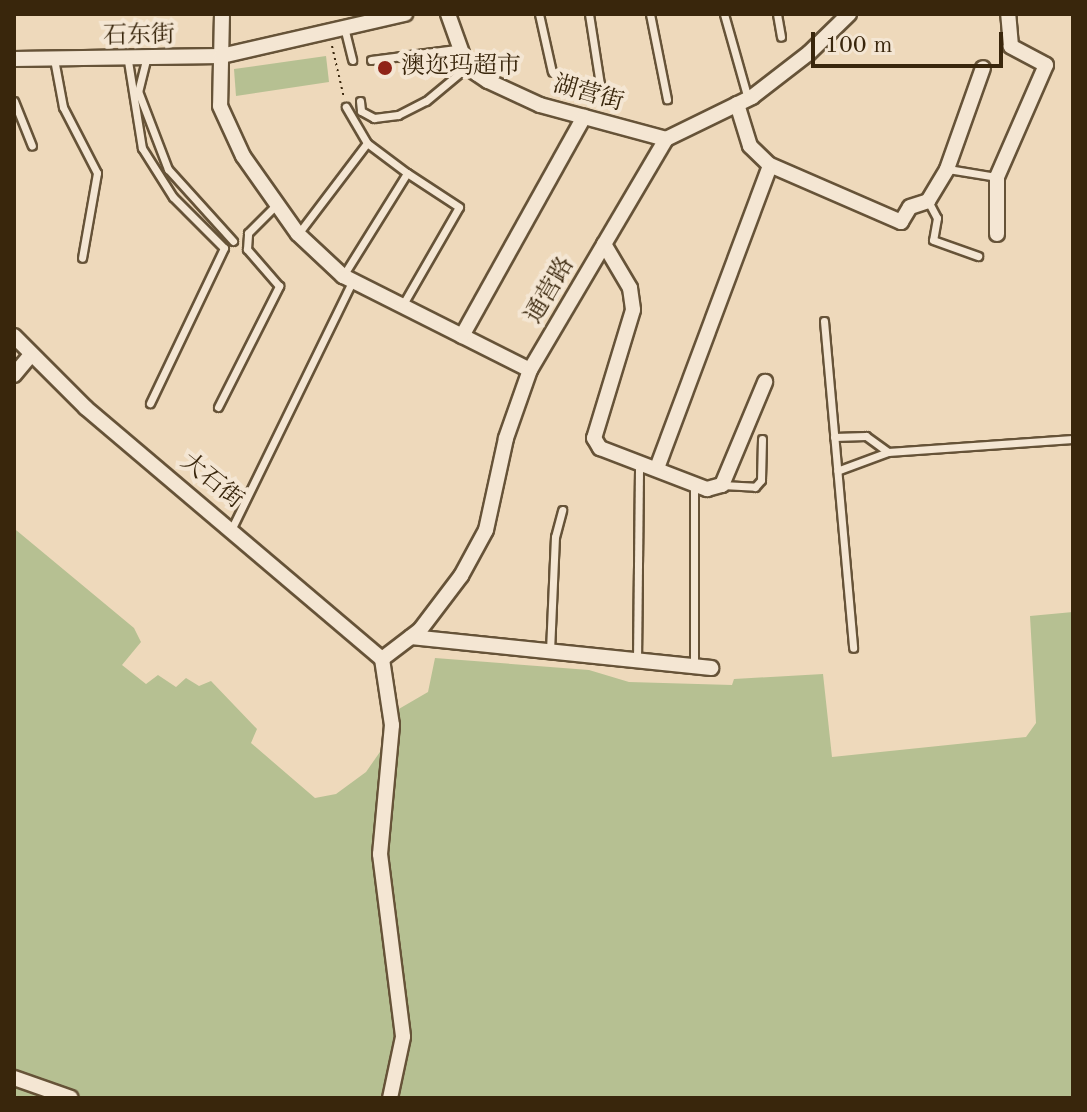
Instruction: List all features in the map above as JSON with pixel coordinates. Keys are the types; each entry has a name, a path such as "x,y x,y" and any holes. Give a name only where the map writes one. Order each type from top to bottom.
{"street":[{"path":"222,14 220,106 243,156 298,234 348,278 530,370"},
{"name":"石东街","path":"14,59 128,61 221,56 365,18 405,14"},
{"path":"448,14 456,49 467,67"},
{"path":"666,139 743,102 809,53 849,14"},
{"path":"997,234 997,177 1046,65 1011,46 1008,14"},
{"name":"湖营街","path":"467,67 540,105 666,139"},
{"path":"743,102 750,146 770,165 901,222 910,207 928,201 947,169 983,68"},
{"path":"462,336 584,117"},
{"name":"通营路","path":"382,659 411,637 461,576 486,530 506,438 530,370 666,139"},
{"path":"657,468 770,165"},
{"path":"604,244 630,288 633,310 594,438 600,448 707,489 722,485 765,382"},
{"name":"大石街","path":"14,336 86,408 232,528 382,659"},
{"path":"14,375 31,355"},
{"path":"411,637 711,668"},
{"path":"382,659 392,725 380,854 403,1037 390,1098"},
{"path":"14,1078 71,1098"}],"lane":[{"path":"539,14 552,72"},
{"path":"589,14 602,97"},
{"path":"650,14 667,99"},
{"path":"724,14 743,102"},
{"path":"777,14 781,37"},
{"path":"344,26 352,60"},
{"path":"371,60 456,49"},
{"path":"54,59 63,107 97,173 82,258"},
{"path":"146,60 138,91 168,169 233,241"},
{"path":"128,61 128,84 142,148 173,197 224,248 150,403"},
{"path":"360,101 361,111 374,118 398,115 426,101 467,67"},
{"path":"14,101 32,146"},
{"path":"346,107 367,143 459,207 402,306"},
{"path":"298,234 367,143"},
{"path":"947,169 997,177"},
{"path":"232,528 348,278 407,173"},
{"path":"928,201 937,218 933,240 978,256"},
{"path":"218,407 279,286 247,249 248,233 277,204"},
{"path":"824,321 853,648"},
{"path":"834,437 866,436 888,452"},
{"path":"722,485 755,487 761,480 762,439"},
{"path":"837,471 888,452 1073,439"},
{"path":"637,661 639,463"},
{"path":"694,484 694,666"},
{"path":"550,653 555,537 562,510"}],"path":[{"path":"329,29 346,107"}],"green space":[{"path":"326,56 329,82 236,96 234,69"},
{"path":"16,530 134,628 141,642 122,665 146,684 158,675 176,687 186,678 199,686 211,681 257,729 251,743 315,798 336,794 366,772 382,749 385,717 428,692 435,658 589,670 629,682 732,685 734,679 823,674 832,757 1026,737 1036,723 1030,616 1073,612 1073,1098 14,1098"}],"place":[{"name":"澳迩玛超市","path":"385,68"}]}
